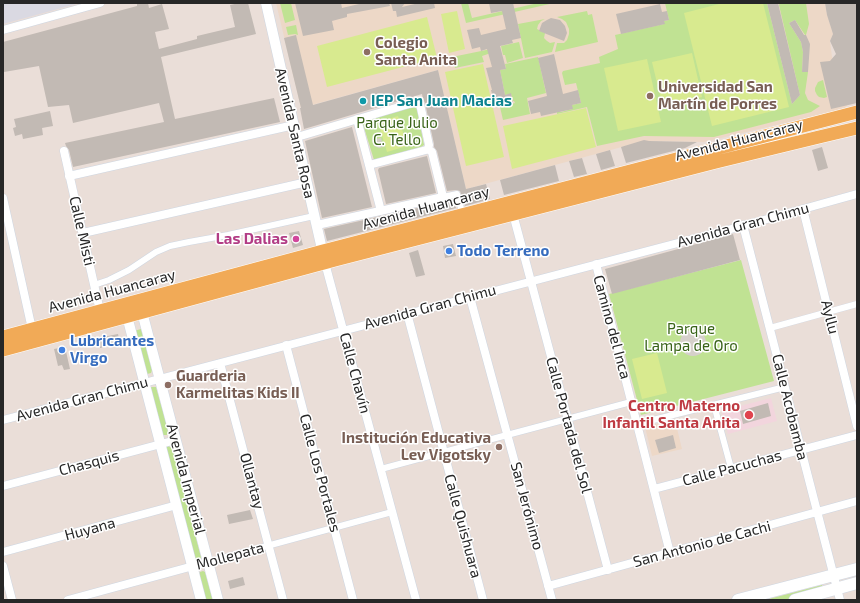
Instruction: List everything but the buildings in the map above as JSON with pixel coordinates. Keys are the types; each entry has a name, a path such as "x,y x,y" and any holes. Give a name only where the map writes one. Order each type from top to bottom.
{"main road":[{"name":"Avenida Huancaray","path":"3,350 142,312 463,215 857,112"},
{"name":"Avenida Huancaray","path":"3,337 100,311 324,257 513,214 857,128"},
{"path":"738,600 857,569"},
{"path":"795,600 838,594 857,583"}],"street":[{"path":"3,30 100,3"},
{"name":"Avenida Santa Rosa","path":"266,3 324,257"},
{"path":"296,137 418,102 420,104 429,145 428,149"},
{"path":"357,119 381,211"},
{"path":"69,176 294,125"},
{"path":"428,149 432,152 443,197"},
{"path":"369,165 428,149"},
{"name":"Calle Misti","path":"64,151 100,311"},
{"path":"82,233 307,182"},
{"path":"94,285 109,280 128,270 156,252 170,246 189,242 316,220 381,211 457,194 463,215"},
{"name":"Avenida Gran Chimu","path":"3,420 857,194"},
{"path":"3,198 6,226 32,329"},
{"name":"Ayllu","path":"803,209 857,426"},
{"name":"Calle Portada del Sol","path":"513,214 608,570"},
{"name":"Calle Acobamba","path":"743,225 838,594"},
{"name":"Calle Chavín","path":"324,257 416,600"},
{"name":"Camino del Inca","path":"596,264 670,552"},
{"name":"San Jerónimo","path":"470,297 552,600"},
{"path":"770,328 857,304"},
{"name":"Avenida Imperial","path":"142,312 218,600"},
{"name":"Calle Quishuara","path":"407,313 483,600"},
{"name":"Avenida Imperial","path":"127,316 201,600"},
{"name":"Calle Los Portales","path":"286,345 353,600"},
{"name":"Ollantay","path":"220,362 284,600"},
{"path":"637,424 785,387"},
{"path":"381,469 507,434 632,402"},
{"path":"714,405 731,468"},
{"name":"Calle Pacuchas","path":"654,488 857,435"},
{"name":"Chasquis","path":"3,486 176,440"},
{"name":"San Antonio de Cachi","path":"548,586 857,501"},
{"name":"Huyana","path":"3,552 177,505"},
{"name":"Mollepata","path":"68,600 392,512"},
{"path":"3,566 12,600"}],"shaded area":[{"path":"3,3 80,3 3,24"},
{"name":"Universidad San Martín de Porres","path":"276,3 825,3 833,34 830,41 832,57 857,87 857,95 844,109 704,142 644,141 466,189 438,70 301,108"},
{"path":"381,138 383,147 379,148 374,146 372,140"},
{"path":"693,330 702,334 706,343 702,352 693,356 684,352 680,343 684,334"},
{"name":"Centro Materno Infantil Santa Anita","path":"771,398 777,421 728,434 721,409 736,407"},
{"path":"675,420 682,449 652,456 645,427"}],"green space":[{"path":"280,3 291,3 295,20 285,23"},
{"path":"461,3 468,3 472,18 538,3 554,3 466,23"},
{"path":"665,3 767,3 792,104 800,95 779,5 780,3 806,3 809,24 806,35 795,20 789,23 801,42 803,52 802,72 808,72 805,93 808,100 820,106 811,112 714,137 644,136 597,146 587,107 557,114 557,111 561,112 572,109 572,105 581,103 576,83 565,85 562,73 563,71 600,63 599,57 618,49 615,35 664,24 664,21 669,20"},
{"path":"723,3 763,3 789,107 712,126 684,13"},
{"path":"457,11 465,49 449,53 441,14"},
{"path":"587,11 588,15 592,14 598,42 555,52 557,43 564,43 569,34 569,29 566,22 557,17"},
{"path":"427,17 437,58 327,87 317,46"},
{"path":"545,19 541,21 537,29 545,33 544,38 547,41 550,43 555,42 552,52 525,58 518,24"},
{"path":"296,25 298,35 288,35 286,27"},
{"path":"519,42 523,58 507,63 501,46"},
{"path":"491,49 491,53 482,56 484,62 455,68 452,57"},
{"path":"692,53 702,97 663,106 652,62"},
{"path":"538,57 546,93 527,98 530,114 503,120 500,107 515,103 511,94 505,95 500,70 506,69 505,64"},
{"path":"647,59 661,122 618,131 604,68"},
{"path":"483,64 504,157 466,166 445,72"},
{"path":"823,80 827,97 824,98 819,97 815,91 818,82"},
{"name":"Parque Julio C. Tello","path":"412,105 417,109 424,145 374,160 362,121"},
{"path":"586,108 596,147 512,169 503,126"},
{"path":"398,116 407,146 387,152 378,122"},
{"name":"Parque Lampa de Oro","path":"741,260 774,381 641,415 609,294"},
{"path":"141,329 152,370 151,373 147,374 144,372 134,331"},
{"path":"657,353 667,393 642,399 632,359"},
{"path":"150,387 156,387 169,432 167,435 163,435"},
{"path":"168,446 173,448 201,557 197,560 194,559 165,447"},
{"path":"203,571 205,572 213,600 204,600 199,574"},
{"path":"822,585 823,590 784,600 765,600"}],"place":[{"name":"Colegio Santa Anita","path":"367,52"},
{"name":"Universidad San Martín de Porres","path":"650,96"},
{"name":"IEP San Juan Macias","path":"363,101"},
{"name":"Las Dalias","path":"296,239"},
{"name":"Todo Terreno","path":"449,251"},
{"name":"Lubricantes Virgo","path":"62,350"},
{"name":"Guarderia Karmelitas Kids II","path":"168,385"},
{"name":"Centro Materno Infantil Santa Anita","path":"749,415"},
{"name":"Institución Educativa Lev Vigotsky","path":"499,447"}]}
